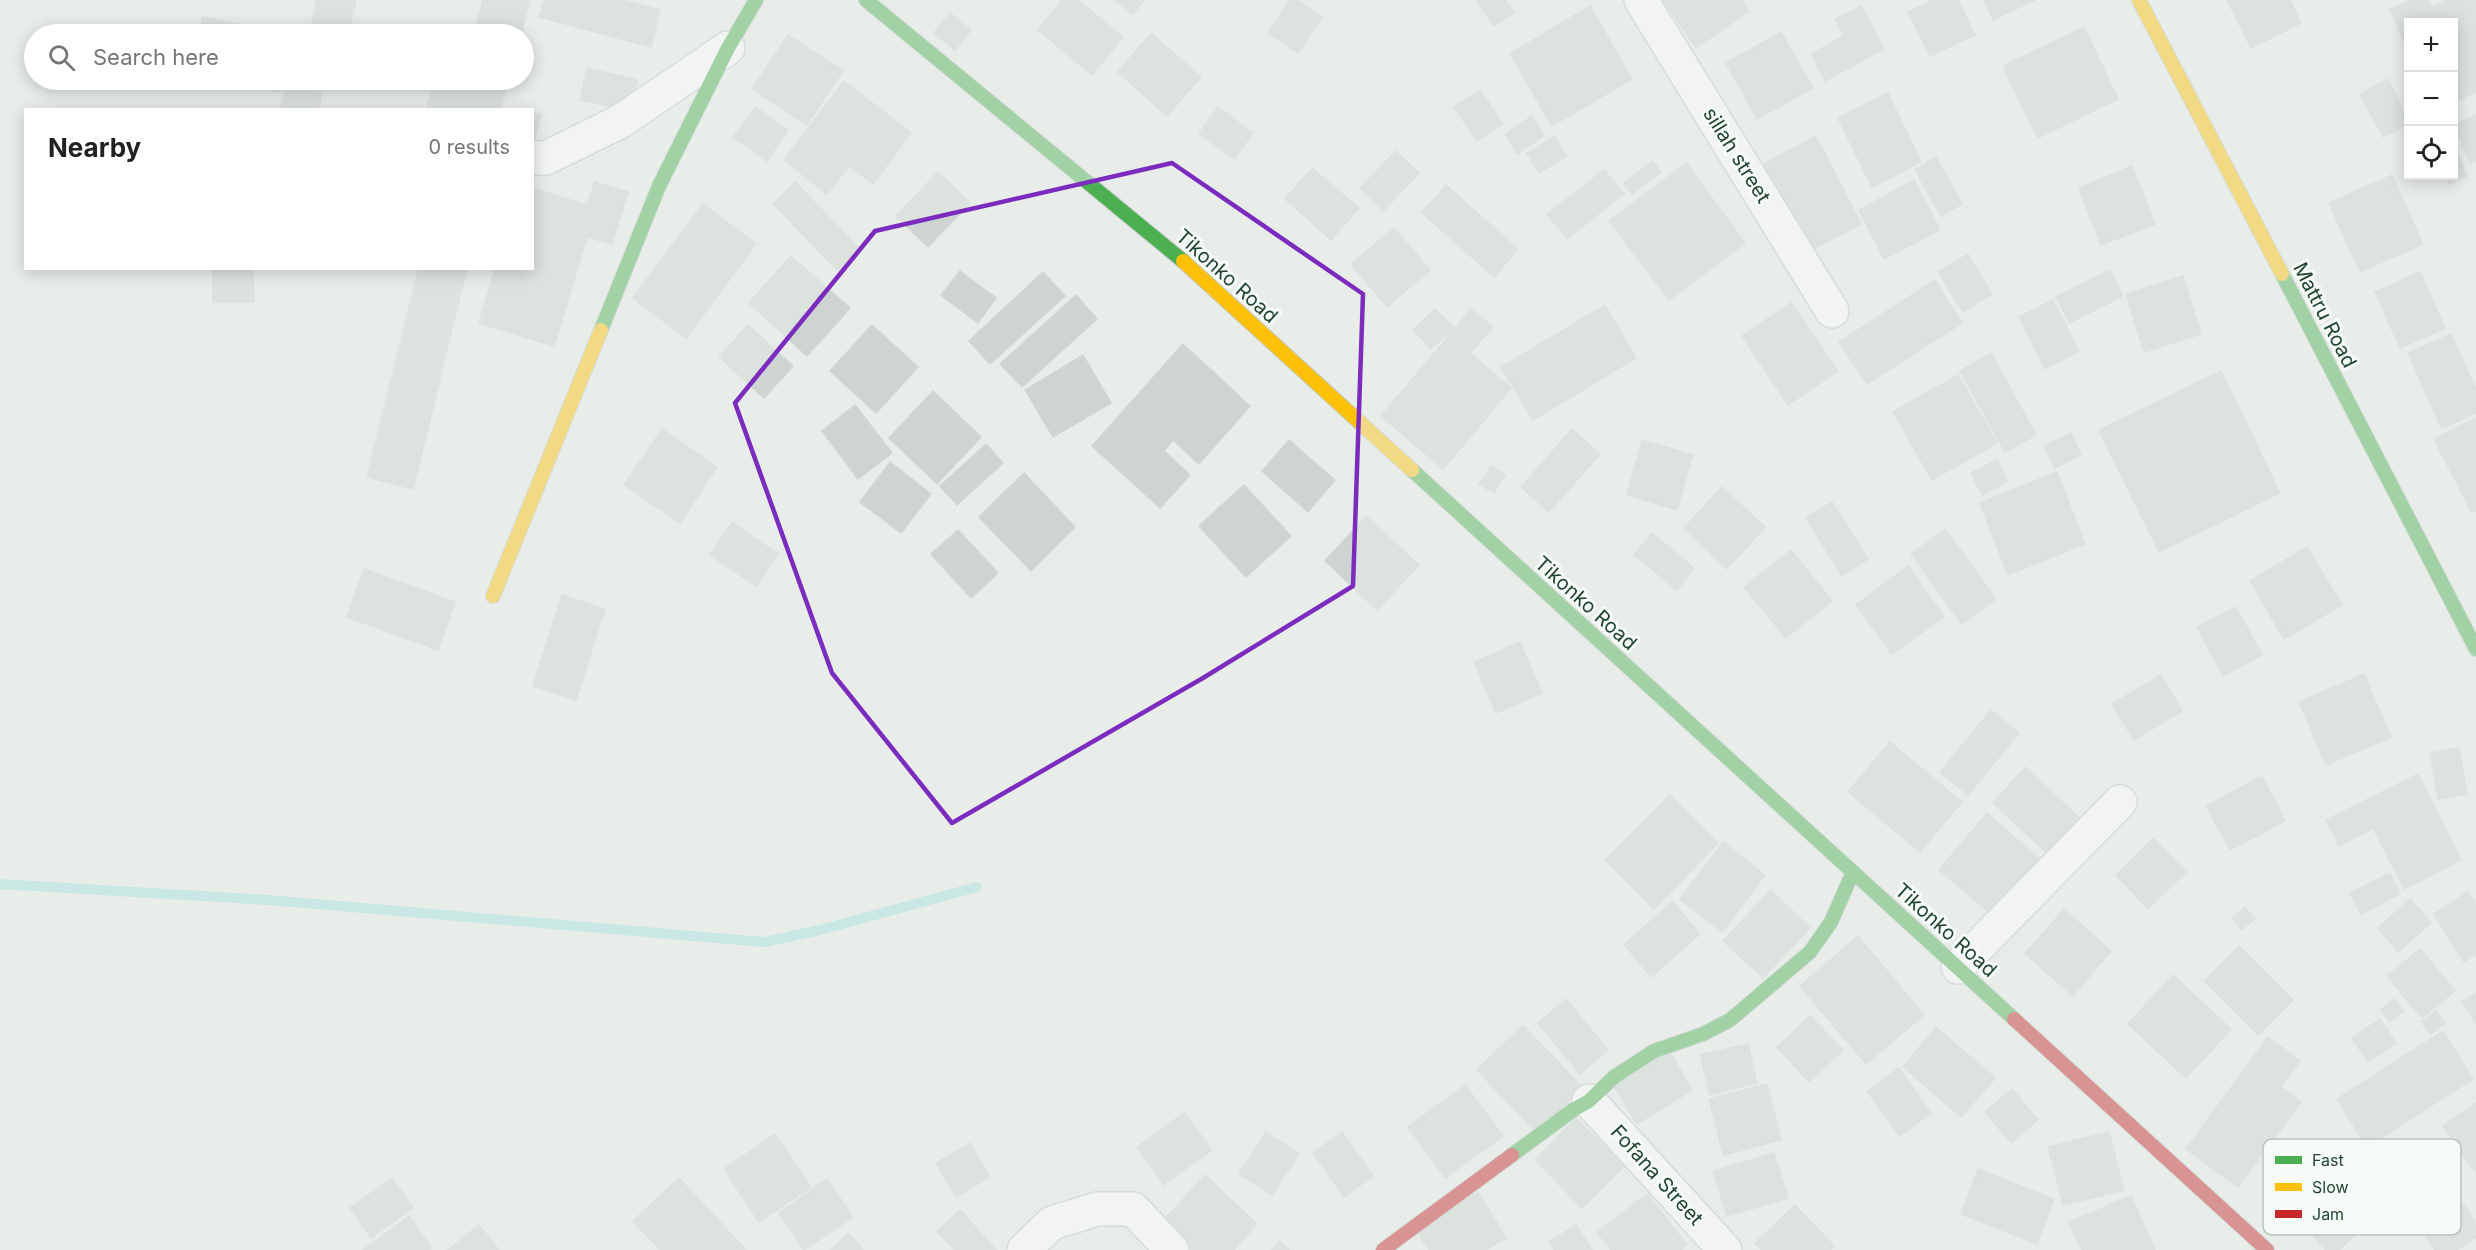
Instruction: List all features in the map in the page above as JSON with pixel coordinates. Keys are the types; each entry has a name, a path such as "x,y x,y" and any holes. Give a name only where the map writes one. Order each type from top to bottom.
{"street":[{"path":"493,596 659,186 728,48 756,0"},
{"name":"Tikonko Road","path":"866,0 1174,253 2267,1250"},
{"name":"sillah street","path":"1641,0 1832,311"},
{"name":"Mattru Road","path":"2139,0 2476,649"},
{"path":"534,158 546,158 621,121 728,48"},
{"path":"1958,967 2120,802"},
{"path":"1383,1250 1589,1101 1614,1077 1654,1051 1703,1034 1730,1020 1810,952 1831,922 1853,872"},
{"name":"Fofana Street","path":"1589,1101 1725,1250"},
{"path":"1024,1250 1052,1223 1097,1209 1133,1209 1172,1250"}],"highlighted area":[{"path":"1172,163 1363,294 1353,586 1203,678 952,823 832,673 735,403 875,231"}],"building":[{"path":"317,0 356,1 350,24 312,24"},
{"path":"483,0 530,0 524,24 477,24"},
{"path":"544,0 622,0 660,10 651,47 539,17"},
{"path":"1062,0 1078,0 1123,37 1092,75 1038,30"},
{"path":"1115,0 1144,0 1133,14"},
{"path":"1290,0 1297,0 1322,17 1298,53 1268,33"},
{"path":"1476,0 1505,0 1514,12 1494,26"},
{"path":"1663,0 1741,0 1749,11 1696,48"},
{"path":"1933,0 1958,0 1975,35 1930,56 1908,12"},
{"path":"1984,0 2035,0 1993,20"},
{"path":"2227,0 2290,0 2301,23 2251,48"},
{"path":"2412,0 2428,0 2431,7 2447,0 2476,0 2476,92 2458,100 2458,18 2404,18 2403,40 2390,9"},
{"path":"1590,6 1632,79 1552,126 1510,54"},
{"path":"1861,6 1884,49 1825,81 1811,54 1844,36 1835,19"},
{"path":"950,13 971,30 955,50 934,33"},
{"path":"203,17 236,24 201,24"},
{"path":"2084,27 2118,99 2038,138 2003,66"},
{"path":"1781,32 1813,88 1757,119 1726,63"},
{"path":"1151,33 1201,77 1167,116 1118,72"},
{"path":"788,35 843,71 807,125 752,89"},
{"path":"587,68 637,80 630,111 580,100"},
{"path":"2388,79 2404,110 2404,126 2383,137 2360,94"},
{"path":"844,81 911,133 873,184 849,166 827,194 784,160"},
{"path":"285,90 310,90 322,93 319,108 280,108"},
{"path":"432,90 506,90 501,108 427,108"},
{"path":"1480,90 1503,124 1477,141 1454,107"},
{"path":"1888,93 1921,162 1872,187 1838,118"},
{"path":"755,107 788,130 767,161 733,137"},
{"path":"1218,107 1253,133 1234,159 1199,134"},
{"path":"534,113 541,115 534,141"},
{"path":"2476,115 2476,161 2470,163 2458,134 2458,122"},
{"path":"1532,116 1544,136 1517,154 1505,134"},
{"path":"1554,136 1567,156 1539,173 1527,153"},
{"path":"1816,136 1861,224 1806,253 1760,166"},
{"path":"1396,151 1419,173 1383,211 1360,188"},
{"path":"2458,155 2467,176 2458,180"},
{"path":"1936,157 1962,204 1941,216 1915,170"},
{"path":"1653,161 1661,172 1632,194 1624,183"},
{"path":"1686,163 1745,243 1669,300 1609,221"},
{"path":"2132,166 2155,224 2101,245 2079,188"},
{"path":"1312,168 1359,208 1331,240 1285,199"},
{"path":"1604,170 1624,194 1567,239 1547,214"},
{"path":"938,172 970,203 928,247 896,216"},
{"path":"2392,175 2423,244 2360,272 2329,203"},
{"path":"1914,180 1940,230 1884,259 1859,210"},
{"path":"595,182 628,192 612,244 587,237 554,346 479,323 494,270 534,270 534,189 587,205"},
{"path":"795,182 861,250 839,272 773,204"},
{"path":"1446,185 1518,249 1494,277 1422,213"},
{"path":"703,204 756,244 686,338 633,298"},
{"path":"1394,228 1430,270 1387,307 1351,264"},
{"path":"1968,254 1992,294 1963,312 1938,272"},
{"path":"791,256 850,308 807,356 749,303"},
{"path":"213,270 253,270 254,302 213,302"},
{"path":"419,270 467,270 413,489 367,477"},
{"path":"2110,270 2123,296 2069,323 2056,297"},
{"path":"960,271 996,298 978,323 941,295"},
{"path":"1043,272 1065,296 990,364 969,341"},
{"path":"2420,272 2445,328 2400,348 2375,292"},
{"path":"2183,276 2201,334 2144,352 2126,294"},
{"path":"1935,280 1962,323 1867,384 1839,342"},
{"path":"1076,295 1097,319 1022,387 1000,364"},
{"path":"2053,300 2079,351 2045,369 2019,317"},
{"path":"1791,303 1838,371 1788,405 1742,336"},
{"path":"1605,305 1636,358 1533,420 1501,367"},
{"path":"1435,309 1454,328 1431,349 1413,330"},
{"path":"1471,309 1493,327 1470,353 1511,388 1472,435 1410,382"},
{"path":"748,325 793,366 764,398 719,357"},
{"path":"872,325 918,367 876,413 830,371"},
{"path":"2451,334 2476,389 2476,413 2442,429 2408,353"},
{"path":"1183,344 1250,406 1199,464 1173,440 1164,451 1190,475 1160,508 1092,446"},
{"path":"1991,353 2036,435 2005,452 1960,371"},
{"path":"1083,355 1111,403 1053,437 1025,390"},
{"path":"2221,371 2280,493 2159,552 2099,430"},
{"path":"1958,375 1997,443 1932,480 1893,412"},
{"path":"1410,382 1472,435 1443,469 1381,416"},
{"path":"933,391 981,437 937,484 889,438"},
{"path":"855,405 892,453 858,479 822,431"},
{"path":"2476,418 2476,511 2472,513 2434,439"},
{"path":"662,429 717,467 680,523 624,485"},
{"path":"1572,429 1600,454 1549,512 1521,487"},
{"path":"2071,433 2081,455 2055,468 2044,446"},
{"path":"1289,440 1335,480 1308,512 1262,471"},
{"path":"1642,440 1693,455 1677,510 1627,495"},
{"path":"986,444 1003,463 957,505 940,486"},
{"path":"1997,460 2007,482 1982,495 1971,473"},
{"path":"890,462 931,494 901,533 860,502"},
{"path":"1491,466 1505,475 1494,493 1479,484"},
{"path":"2057,472 2085,544 2008,575 1980,503"},
{"path":"1024,473 1075,527 1031,571 979,517"},
{"path":"1244,485 1291,536 1246,577 1199,526"},
{"path":"1722,487 1765,527 1727,569 1684,528"},
{"path":"1832,502 1868,559 1842,576 1806,518"},
{"path":"1366,516 1419,565 1377,610 1325,561"},
{"path":"732,522 778,554 756,586 710,555"},
{"path":"1945,529 1996,599 1962,624 1911,554"},
{"path":"958,530 998,573 971,598 931,554"},
{"path":"1652,533 1694,568 1677,590 1634,555"},
{"path":"2307,547 2342,605 2284,639 2250,581"},
{"path":"1791,550 1832,601 1786,638 1744,587"},
{"path":"1908,566 1944,617 1892,654 1856,605"},
{"path":"364,569 455,602 438,650 347,617"},
{"path":"562,595 605,609 576,700 533,686"},
{"path":"2236,607 2262,655 2223,676 2197,627"},
{"path":"1520,642 1542,693 1496,713 1474,662"},
{"path":"2364,674 2391,737 2326,765 2299,702"},
{"path":"2161,675 2182,711 2134,740 2112,704"},
{"path":"1991,710 2019,733 1968,795 1940,772"},
{"path":"1890,742 1962,802 1920,852 1848,792"},
{"path":"2459,748 2467,794 2438,799 2430,753"},
{"path":"2025,767 2085,823 2052,858 1993,803"},
{"path":"2418,774 2461,860 2404,889 2373,828 2339,846 2326,820"},
{"path":"2262,776 2285,821 2230,850 2206,806"},
{"path":"1670,795 1718,843 1654,909 1605,860"},
{"path":"1987,813 2045,864 1998,920 1939,870"},
{"path":"2153,838 2186,872 2148,909 2116,875"},
{"path":"1723,842 1765,875 1722,932 1680,899"},
{"path":"2390,873 2400,894 2361,914 2350,893"},
{"path":"1771,890 1810,928 1763,978 1723,941"},
{"path":"2468,892 2476,904 2476,954 2464,962 2434,914"},
{"path":"2410,899 2431,923 2398,952 2378,928"},
{"path":"1673,902 1700,934 1651,977 1624,944"},
{"path":"2245,907 2255,919 2241,930 2232,918"},
{"path":"2064,909 2111,951 2073,996 2025,954"},
{"path":"1858,936 1924,1015 1866,1064 1800,986"},
{"path":"2239,946 2293,1000 2258,1035 2204,981"},
{"path":"2420,949 2455,991 2422,1018 2387,976"},
{"path":"2173,975 2231,1029 2186,1078 2128,1024"},
{"path":"2476,993 2476,1023 2462,1002"},
{"path":"1566,999 1608,1050 1580,1074 1538,1023"},
{"path":"2394,999 2404,1011 2390,1022 2380,1010"},
{"path":"2436,1011 2445,1023 2431,1034 2421,1022"},
{"path":"1810,1016 1843,1050 1809,1082 1777,1047"},
{"path":"2380,1019 2396,1043 2368,1062 2352,1038"},
{"path":"1523,1025 1584,1089 1538,1134 1477,1070"},
{"path":"1936,1027 1995,1078 1961,1117 1903,1067"},
{"path":"2443,1031 2473,1079 2379,1139 2362,1139 2337,1099"},
{"path":"2268,1037 2300,1061 2281,1087 2301,1102 2274,1139 2263,1139 2263,1153 2238,1187 2186,1149"},
{"path":"1748,1044 1757,1083 1710,1095 1700,1055"},
{"path":"1669,1051 1692,1090 1637,1124 1613,1085"},
{"path":"1899,1068 1931,1113 1900,1136 1867,1091"},
{"path":"1767,1084 1781,1140 1723,1155 1709,1099"},
{"path":"1465,1085 1503,1136 1445,1178 1408,1127"},
{"path":"2012,1089 2038,1120 2011,1143 1985,1112"},
{"path":"2476,1103 2476,1173 2461,1152 2461,1139 2452,1139 2443,1126"},
{"path":"1184,1113 1212,1150 1164,1185 1137,1147"},
{"path":"1576,1118 1624,1166 1582,1208 1535,1160"},
{"path":"1266,1132 1299,1154 1272,1195 1239,1174"},
{"path":"1342,1132 1373,1176 1344,1197 1313,1153"},
{"path":"2109,1132 2124,1190 2063,1205 2048,1147"},
{"path":"775,1134 811,1187 759,1222 724,1169"},
{"path":"970,1143 990,1177 956,1197 936,1163"},
{"path":"1774,1153 1788,1198 1727,1216 1713,1171"},
{"path":"1978,1169 2054,1199 2037,1244 1961,1214"},
{"path":"1205,1175 1257,1224 1234,1250 1180,1250 1156,1229"},
{"path":"392,1178 413,1208 371,1238 350,1208"},
{"path":"679,1178 746,1250 660,1250 633,1221"},
{"path":"827,1179 853,1217 804,1250 779,1213"},
{"path":"1478,1192 1506,1238 1486,1250 1429,1250 1416,1230"},
{"path":"1647,1194 1687,1245 1681,1250 1611,1250 1597,1232"},
{"path":"2131,1196 2155,1250 2082,1250 2069,1222"},
{"path":"2461,1201 2476,1223 2476,1237 2457,1250 2435,1250 2425,1235 2461,1235"},
{"path":"1795,1205 1834,1246 1830,1250 1762,1250 1755,1243"},
{"path":"960,1210 996,1250 954,1250 937,1231"},
{"path":"409,1216 432,1248 428,1250 363,1250"},
{"path":"479,1225 499,1250 448,1250"},
{"path":"1576,1225 1592,1250 1554,1250 1549,1242"},
{"path":"849,1233 863,1250 830,1250"},
{"path":"2312,1235 2355,1235 2339,1250 2326,1250"},
{"path":"1279,1241 1289,1250 1272,1250"}],"waterway":[{"path":"0,884 268,900 765,942 820,930 977,887"}],"traffic: fast":[{"path":"601,330 659,186 728,48 756,0"},
{"path":"866,0 1183,261"},
{"path":"2282,274 2476,649"},
{"path":"1412,470 2014,1019"},
{"path":"1512,1155 1573,1110 1589,1101 1614,1077 1654,1051 1703,1034 1730,1020 1810,952 1831,922 1853,872"}],"traffic: slow":[{"path":"2139,0 2282,274"},
{"path":"1183,261 1412,470"},
{"path":"493,596 601,330"}],"traffic: jam":[{"path":"2014,1019 2267,1250"},
{"path":"1383,1250 1512,1155"}]}
